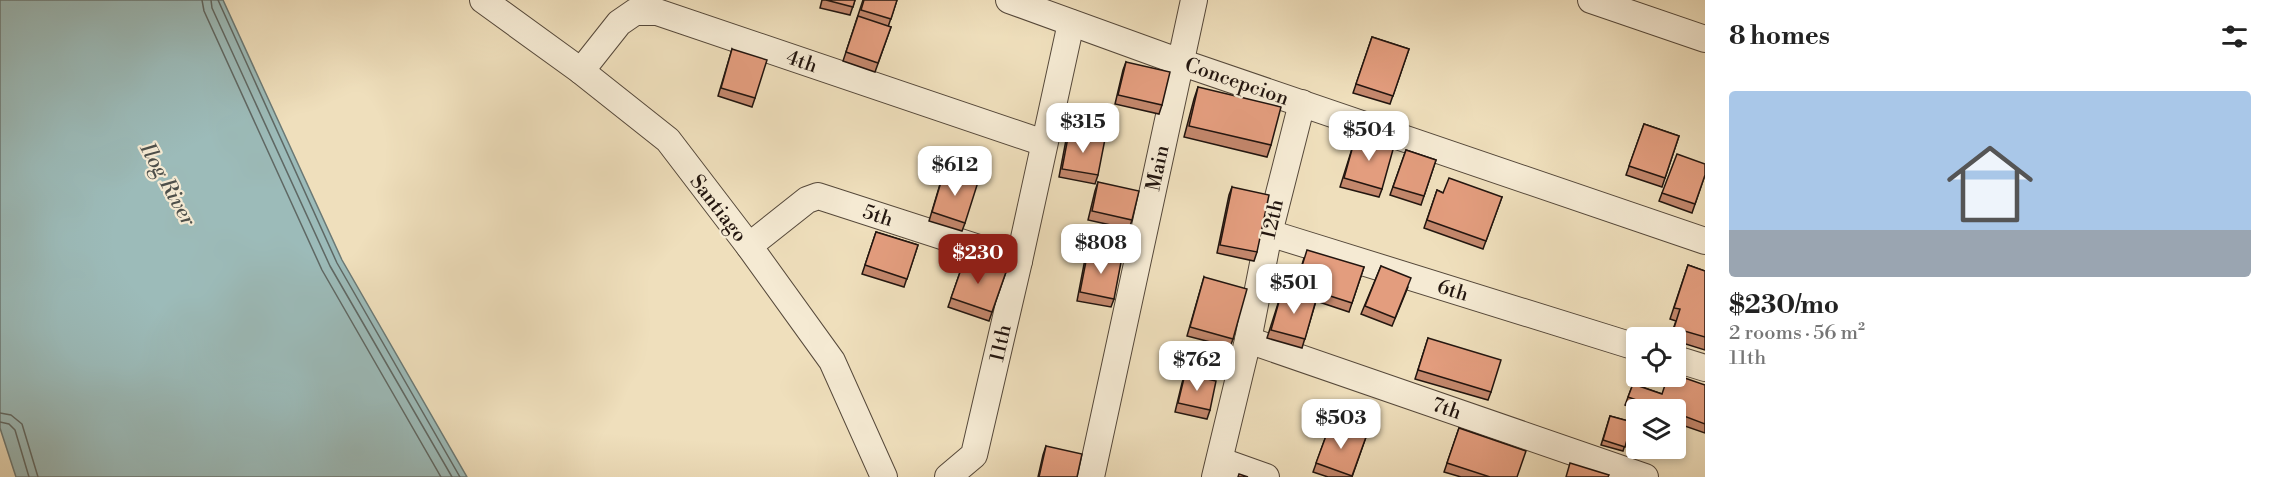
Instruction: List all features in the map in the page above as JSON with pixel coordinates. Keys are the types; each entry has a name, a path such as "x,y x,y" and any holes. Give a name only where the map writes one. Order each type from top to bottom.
{"street":[{"name":"Santiago","path":"483,0 581,71 668,140 749,246 832,361 884,477"},
{"name":"Concepcion","path":"1009,0 1180,62 1705,241"},
{"name":"Main","path":"1091,477 1194,0"},
{"path":"1591,0 1705,39"},
{"name":"4th","path":"581,71 619,23 635,12 657,12 1044,143"},
{"name":"11th","path":"948,477 974,455 1071,22"},
{"name":"12th","path":"1218,469 1248,339 1269,233 1302,103"},
{"name":"5th","path":"749,246 807,200 818,196 1019,261"},
{"name":"6th","path":"1269,233 1626,344"},
{"name":"7th","path":"1248,339 1645,477"},
{"path":"1686,362 1705,368"},
{"path":"1218,469 1266,477"}],"water":[{"name":"Ilog River","path":"0,0 223,0 342,260 467,477 16,477 0,428"}],"building":[{"path":"826,0 855,0 853,7"},
{"path":"864,0 897,0 891,19 861,10"},
{"path":"858,16 891,27 878,63 846,52"},
{"path":"1372,37 1409,49 1393,96 1356,84"},
{"path":"732,49 767,60 755,98 721,88"},
{"path":"1126,62 1170,72 1162,105 1118,95"},
{"path":"1198,87 1281,107 1271,145 1189,126"},
{"path":"1644,124 1679,136 1665,178 1629,166"},
{"path":"1069,132 1105,139 1098,175 1062,169"},
{"path":"1356,135 1394,146 1382,189 1344,178"},
{"path":"1406,150 1436,160 1424,196 1393,187"},
{"path":"1677,154 1705,164 1705,175 1695,204 1662,193"},
{"path":"944,172 978,182 965,223 932,212"},
{"path":"1449,178 1502,197 1486,241 1427,220 1437,190 1443,193"},
{"path":"1098,182 1139,191 1132,220 1092,211"},
{"path":"1232,187 1269,195 1257,252 1220,245"},
{"path":"876,232 918,245 907,279 865,265"},
{"path":"1307,250 1364,267 1352,303 1296,285"},
{"path":"1088,251 1122,257 1114,299 1080,292"},
{"path":"965,258 1006,272 992,312 951,298"},
{"path":"1688,265 1705,271 1705,337 1686,331 1686,327 1674,327 1680,309 1674,308"},
{"path":"1381,266 1411,278 1395,318 1365,306"},
{"path":"1204,277 1247,289 1233,339 1190,327"},
{"path":"1282,291 1316,300 1305,339 1271,330"},
{"path":"1428,338 1501,360 1491,392 1418,370"},
{"path":"1185,374 1216,381 1210,410 1178,403"},
{"path":"1686,378 1705,385 1705,424 1686,417 1686,399 1634,399 1628,397 1632,387 1642,387 1662,394 1664,387 1686,387"},
{"path":"1610,416 1626,420 1625,447 1603,440"},
{"path":"1330,425 1366,437 1352,476 1316,463"},
{"path":"1459,428 1526,451 1517,477 1490,477 1447,463"},
{"path":"1046,446 1082,454 1077,477 1039,477"},
{"path":"1570,463 1609,475 1608,477 1566,477"}]}
